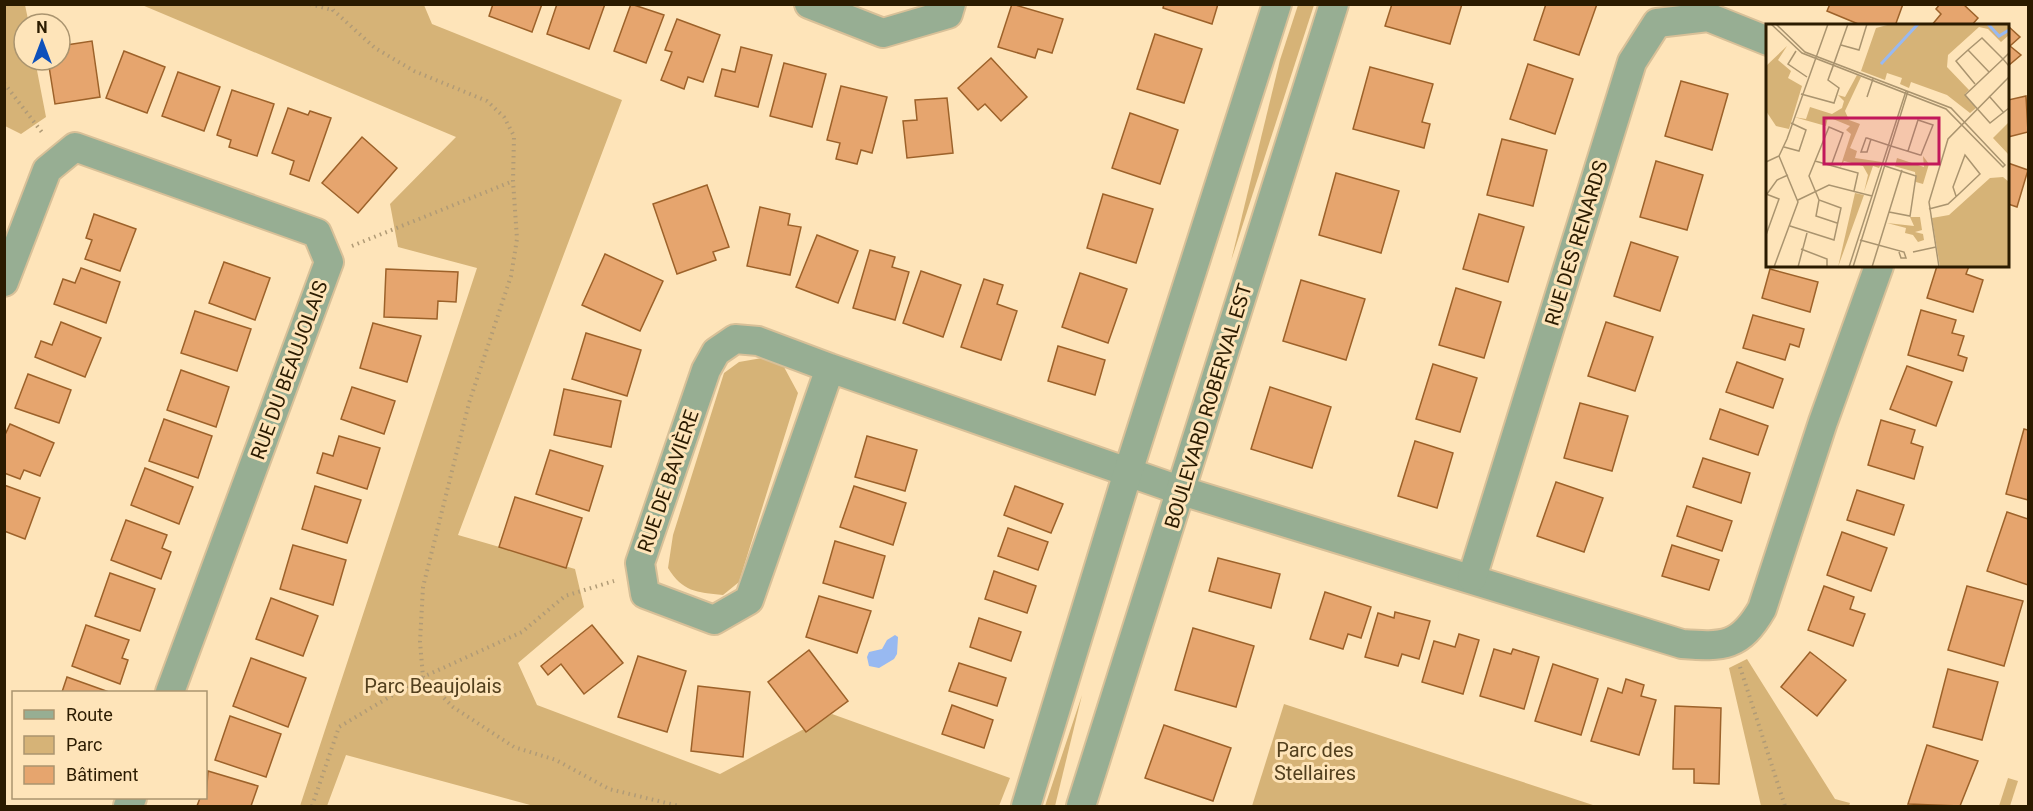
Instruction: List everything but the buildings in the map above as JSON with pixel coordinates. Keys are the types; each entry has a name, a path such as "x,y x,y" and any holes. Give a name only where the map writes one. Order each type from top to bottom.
{"street":[{"path":"809,4 883,33 948,14 951,4"},
{"path":"1026,807 1128,472 1277,4"},
{"name":"BOULEVARD ROBERVAL EST","path":"1082,807 1334,4"},
{"name":"RUE DES RENARDS","path":"1472,578 1632,62 1657,23 1708,17 1766,40"},
{"name":"RUE DU BEAUJOLAIS","path":"61,158 75,147 317,233 329,262 171,691"},
{"path":"4,282 47,170 61,158"},
{"path":"1182,491 1682,644 1712,646 1731,642 1749,632 1762,609 1823,422 1879,267"},
{"name":"RUE DE BAVIÈRE","path":"830,368 749,600 714,620 645,594 640,563 706,370 716,352 735,339 758,341 1182,491"}],"path":[{"path":"310,4 333,10 375,48 414,71 487,101 504,117 514,136 513,181 517,239 511,276 470,403 423,587 420,642 423,677 453,707 514,747 556,760 609,789 678,807"},
{"path":"331,4 333,10"},
{"path":"4,83 61,158"},
{"path":"327,256 513,181"},
{"path":"312,807 339,726 423,677 522,632 565,596 642,573"},
{"path":"1731,642 1785,807"}],"green space":[{"path":"4,5 25,5 26,12 12,12 12,72 37,72 46,117 21,134 5,126"},
{"name":"Parc Beaujolais","path":"142,5 424,5 432,24 622,100 458,535 575,569 584,607 518,663 537,705 720,774 832,714 1010,778 999,806 534,806 346,755 327,806 300,806 477,268 398,247 390,204 456,137"},
{"path":"1298,5 1314,5 1231,261 1280,60"},
{"path":"762,358 784,367 798,393 739,582 723,595 691,589 679,582 668,568 673,535 724,373 739,362"},
{"path":"1747,659 1835,799 1850,803 1849,806 1761,806 1729,668"},
{"path":"1082,695 1055,806 1045,806"},
{"name":"Parc des Stellaires","path":"1284,704 1596,806 1252,806"},
{"path":"2008,778 2018,781 2010,806 1999,806"}],"water":[{"path":"895,635 898,637 897,654 894,659 879,668 869,666 867,657 869,652 882,649 887,640"}]}
